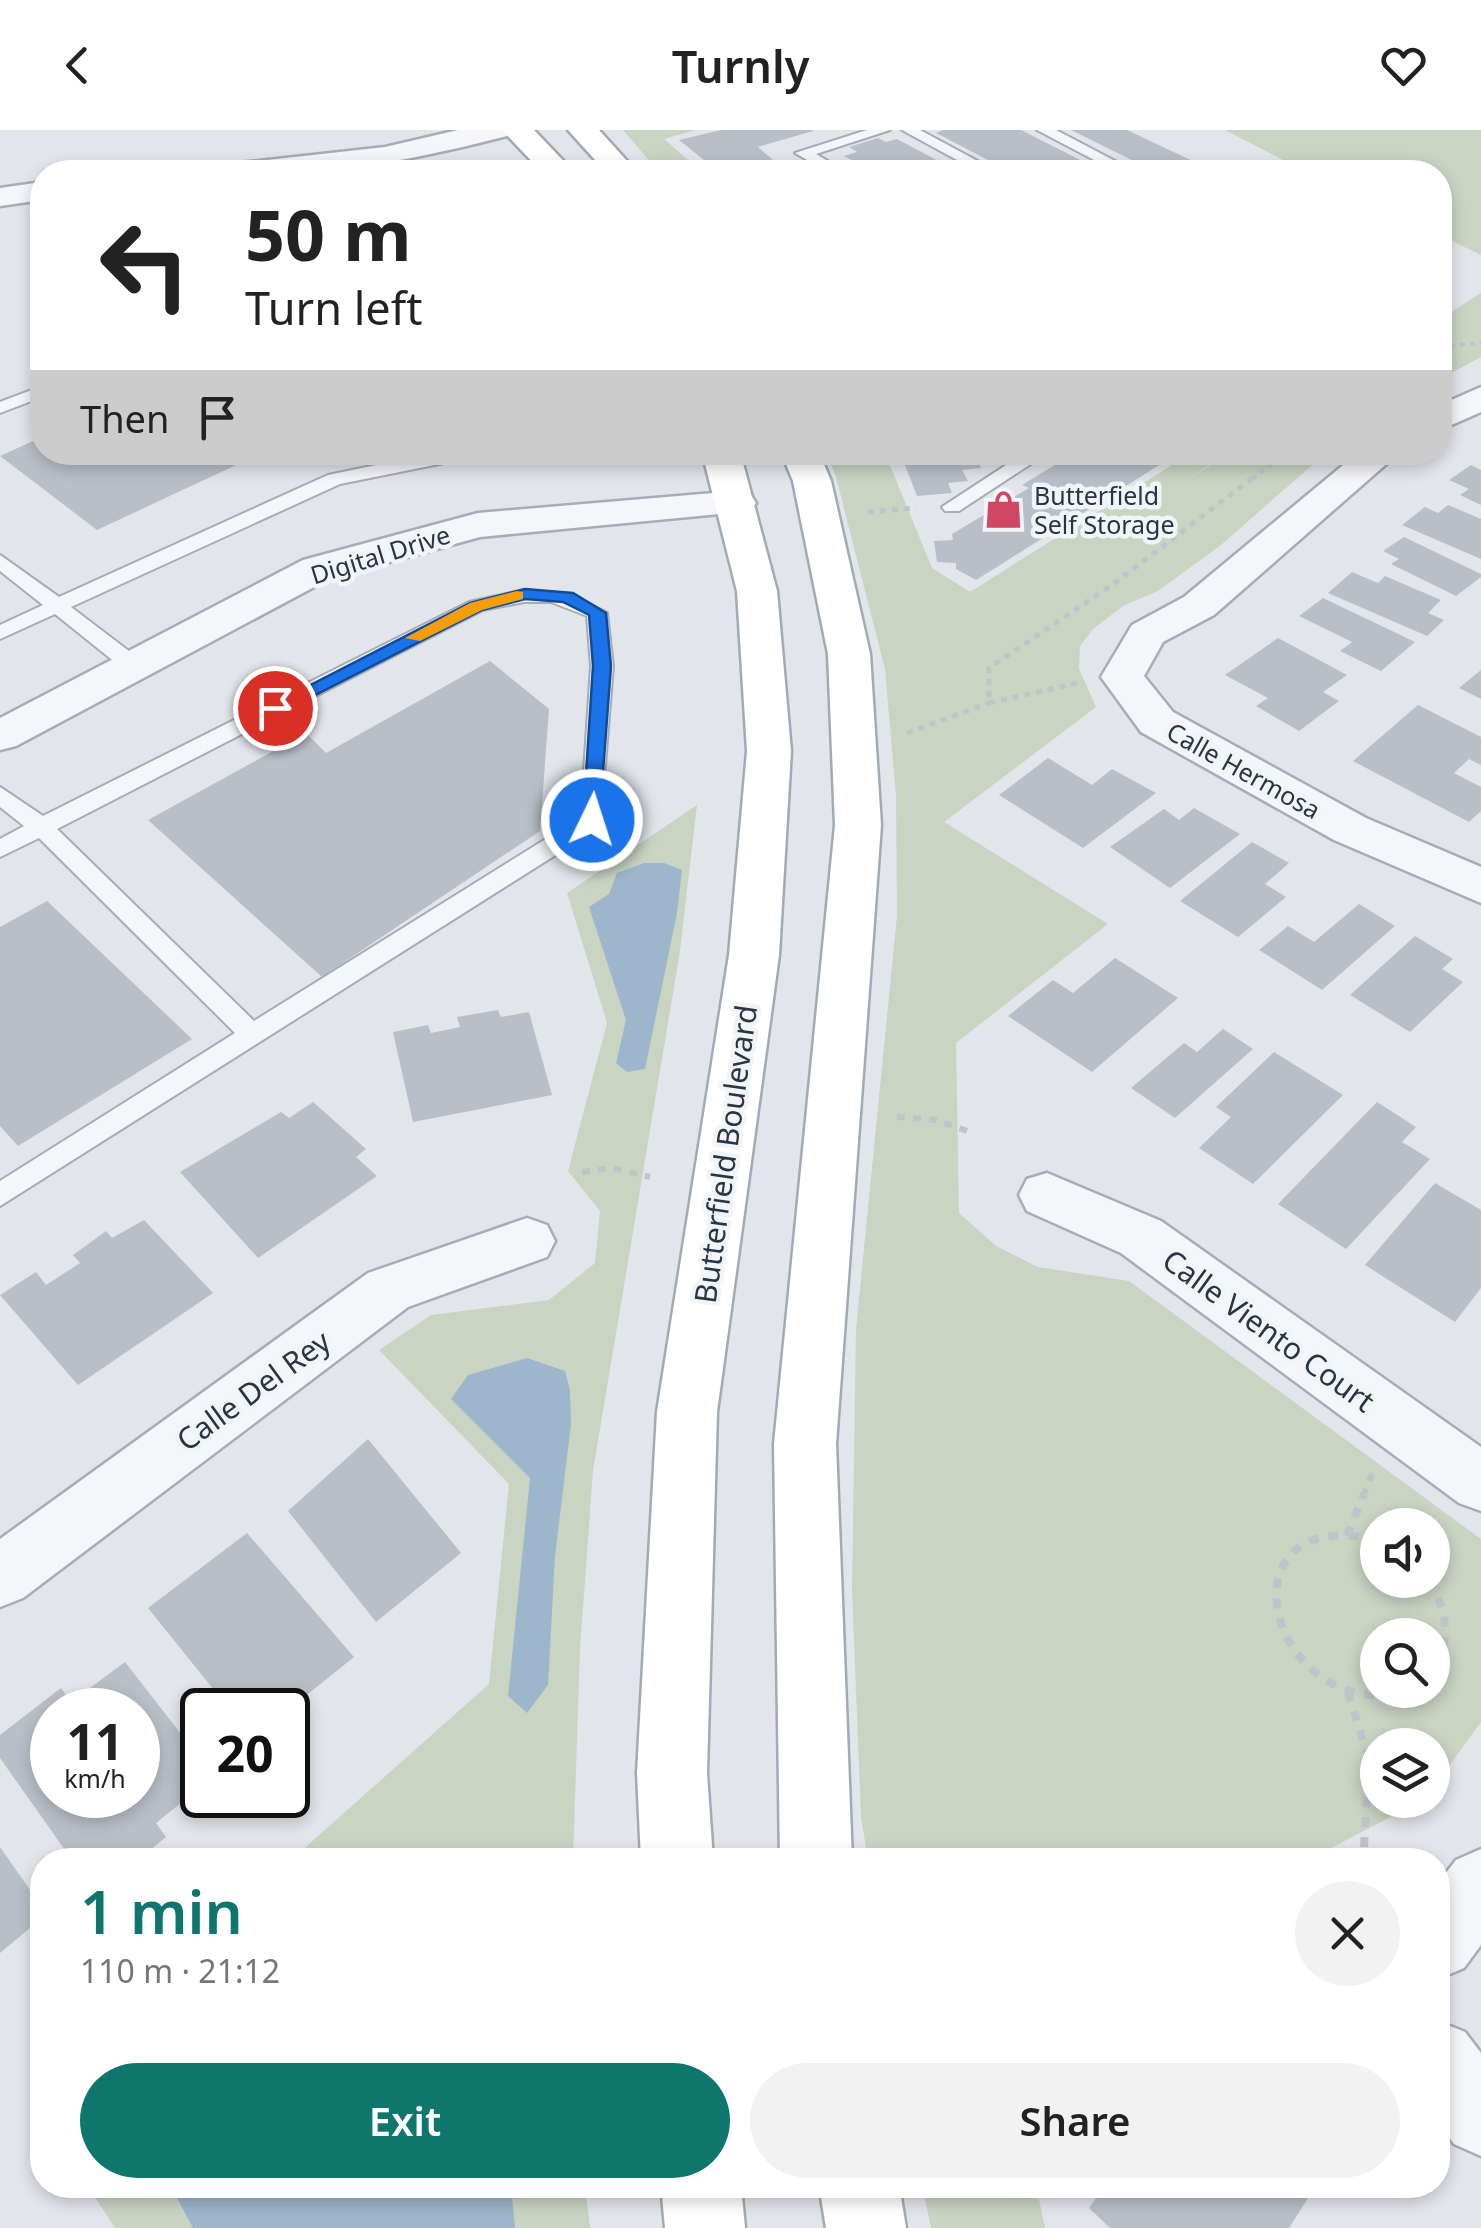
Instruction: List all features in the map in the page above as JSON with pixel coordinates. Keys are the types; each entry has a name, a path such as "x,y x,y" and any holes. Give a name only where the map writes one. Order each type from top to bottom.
{"main road":[{"path":"517,130 547,160"},
{"path":"582,130 611,160"},
{"path":"805,465 849,654 858,826 804,1444 816,1848"},
{"name":"Butterfield Boulevard","path":"677,1848 672,1773 688,1412 754,954 769,751 756,591 729,478"},
{"path":"703,2198 705,2228"},
{"path":"861,2198 866,2228"}],"street":[{"path":"349,160 385,156 497,130"},
{"path":"0,197 30,193"},
{"path":"1452,413 1481,398"},
{"path":"1122,677 1147,634 1198,606 1366,465"},
{"name":"Digital Drive","path":"0,736 318,569 478,525 729,478"},
{"name":"Calle Hermosa","path":"1122,677 1157,722 1350,829 1481,886"},
{"name":"Calle Viento Court","path":"1047,1195 1141,1238 1481,1483"},
{"name":"Calle Del Rey","path":"0,1577 388,1290 526,1240"},
{"path":"1450,1926 1481,1885"},
{"path":"1450,2074 1481,2116"}],"lane":[{"path":"815,160 803,153 883,130"},
{"path":"909,130 967,160"},
{"path":"1044,130 1104,160"},
{"path":"0,408 30,396"},
{"path":"0,633 206,534 336,479 405,465"},
{"path":"952,507 1019,465"},
{"path":"0,560 134,666"},
{"path":"0,848 476,606 525,594 567,597 597,613 602,666 592,820 0,1196"},
{"path":"0,795 41,826 252,1034"}],"path":[{"path":"1452,345 1481,343"},
{"path":"989,704 989,668 1112,585 1269,465"},
{"path":"862,512 922,508"},
{"path":"907,733 989,704 1122,677"},
{"path":"897,1116 936,1120 973,1133"},
{"path":"582,1172 612,1168 650,1177"},
{"path":"1346,1536 1374,1471"},
{"path":"1360,1539 1323,1538 1303,1546 1287,1560 1277,1579 1274,1601 1278,1624 1291,1650 1312,1672 1348,1692 1360,1693"},
{"path":"1348,1692 1360,1733"},
{"path":"1364,1847 1365,1818"}],"green space":[{"path":"623,130 696,130 664,139 688,160 649,160"},
{"path":"1225,130 1481,130 1481,255 1452,241 1452,160 1283,160"},
{"path":"1481,293 1481,357 1452,373 1452,311"},
{"path":"831,465 890,465 932,568 970,592 1172,465 1209,465 1185,481 1211,465 1312,465 1221,545 1158,591 1123,606 1093,629 1080,646 1079,669 1096,707 944,822 1108,924 956,1043 959,1213 996,1246 1038,1267 1129,1281 1439,1508 1360,1508 1360,1598 1450,1598 1450,1516 1481,1539 1481,1722 1450,1765 1450,1728 1360,1728 1360,1818 1388,1818 1331,1848 866,1848 861,1817 852,1589 856,1329 897,916 896,796 885,669"},
{"path":"697,805 680,951 593,1471 580,1649 573,1848 304,1848 489,1684 509,1484 379,1350 431,1315 549,1300 595,1263 600,1211 568,1171 607,1023 567,893"},
{"path":"95,2198 587,2198 590,2228 115,2228"},
{"path":"925,2198 1039,2198 1045,2228 931,2228"}],"water":[{"path":"644,863 664,863 682,870 645,1069 627,1072 616,1063 626,1020 589,907 609,894 617,873"},
{"path":"527,1358 565,1371 571,1424 555,1556 548,1685 527,1713 508,1696 530,1478 451,1399 468,1375"},
{"path":"177,2198 512,2198 515,2228 193,2228"}],"building":[{"path":"721,130 813,130 758,147 773,160 704,160 679,140"},
{"path":"1021,130 1080,160 988,160 936,133"},
{"path":"1071,130 1127,130 1191,160 1132,160"},
{"path":"878,138 886,142 897,139 936,160 852,160 844,156 857,152 849,147"},
{"path":"30,442 30,465 236,465 97,530 0,456"},
{"path":"905,465 980,465 981,468 962,470 968,481 948,483 952,493 917,496"},
{"path":"1055,465 1159,465 976,580 956,569 956,563 937,562 934,541 953,540 952,534 1029,488 1022,485"},
{"path":"1471,465 1481,470 1481,505 1460,495 1469,489 1449,480"},
{"path":"1448,505 1481,519 1481,559 1402,525 1425,507 1438,513"},
{"path":"1404,537 1481,577 1456,596 1391,564 1399,559 1383,551"},
{"path":"1352,572 1378,583 1385,576 1441,600 1428,613 1444,620 1427,636 1328,593"},
{"path":"1323,598 1415,642 1381,671 1340,651 1352,642 1299,616"},
{"path":"1278,638 1347,675 1323,692 1339,701 1299,731 1256,706 1268,698 1225,675"},
{"path":"490,661 549,709 540,831 322,977 148,820 306,733 326,753"},
{"path":"1481,670 1481,699 1459,688"},
{"path":"1418,705 1481,737 1481,765 1469,759 1454,773 1481,787 1481,811 1469,822 1353,761"},
{"path":"1048,758 1092,785 1112,769 1156,793 1083,848 999,795"},
{"path":"1194,808 1240,834 1170,888 1110,847 1164,809 1179,820"},
{"path":"1252,842 1289,863 1265,884 1286,897 1238,937 1180,901"},
{"path":"47,901 192,1039 18,1146 0,1126 0,927"},
{"path":"1359,904 1395,926 1322,990 1259,950 1288,926 1314,942"},
{"path":"1415,936 1453,959 1442,969 1463,982 1410,1032 1350,995"},
{"path":"1115,958 1178,998 1092,1072 1008,1016 1053,980 1073,993"},
{"path":"498,1010 501,1017 529,1012 552,1095 413,1122 393,1032 428,1025 431,1033 460,1027 457,1017"},
{"path":"1223,1029 1253,1049 1175,1118 1131,1088 1184,1043 1197,1052"},
{"path":"1274,1052 1343,1095 1253,1184 1199,1148 1231,1117 1216,1107"},
{"path":"313,1102 366,1149 356,1157 377,1176 258,1258 180,1172 281,1112 289,1118"},
{"path":"1377,1102 1416,1127 1402,1142 1430,1159 1346,1249 1278,1204"},
{"path":"1435,1183 1481,1210 1481,1288 1455,1322 1365,1265"},
{"path":"144,1220 213,1293 78,1385 0,1295 36,1272 46,1285 80,1263 73,1255 106,1231 112,1238"},
{"path":"368,1439 461,1553 376,1622 288,1511"},
{"path":"247,1533 354,1657 310,1692 310,1688 212,1688 148,1608"},
{"path":"125,1662 145,1688 90,1688"},
{"path":"160,1707 180,1733 180,1804 156,1823 166,1837 153,1848 64,1848 42,1818 160,1818"},
{"path":"30,1712 30,1800 0,1758 0,1735"},
{"path":"0,1847 30,1890 30,1928 0,1953"},
{"path":"1096,2198 1308,2198 1289,2228 1110,2228 1089,2208"}],"slow traffic":[{"path":"414,638 476,606 517,596"}],"place":[{"name":"Butterfield Self Storage","path":"1004,509"}],"route":[{"path":"275,708 476,606 525,594 567,597 597,613 602,666 592,820"}]}
